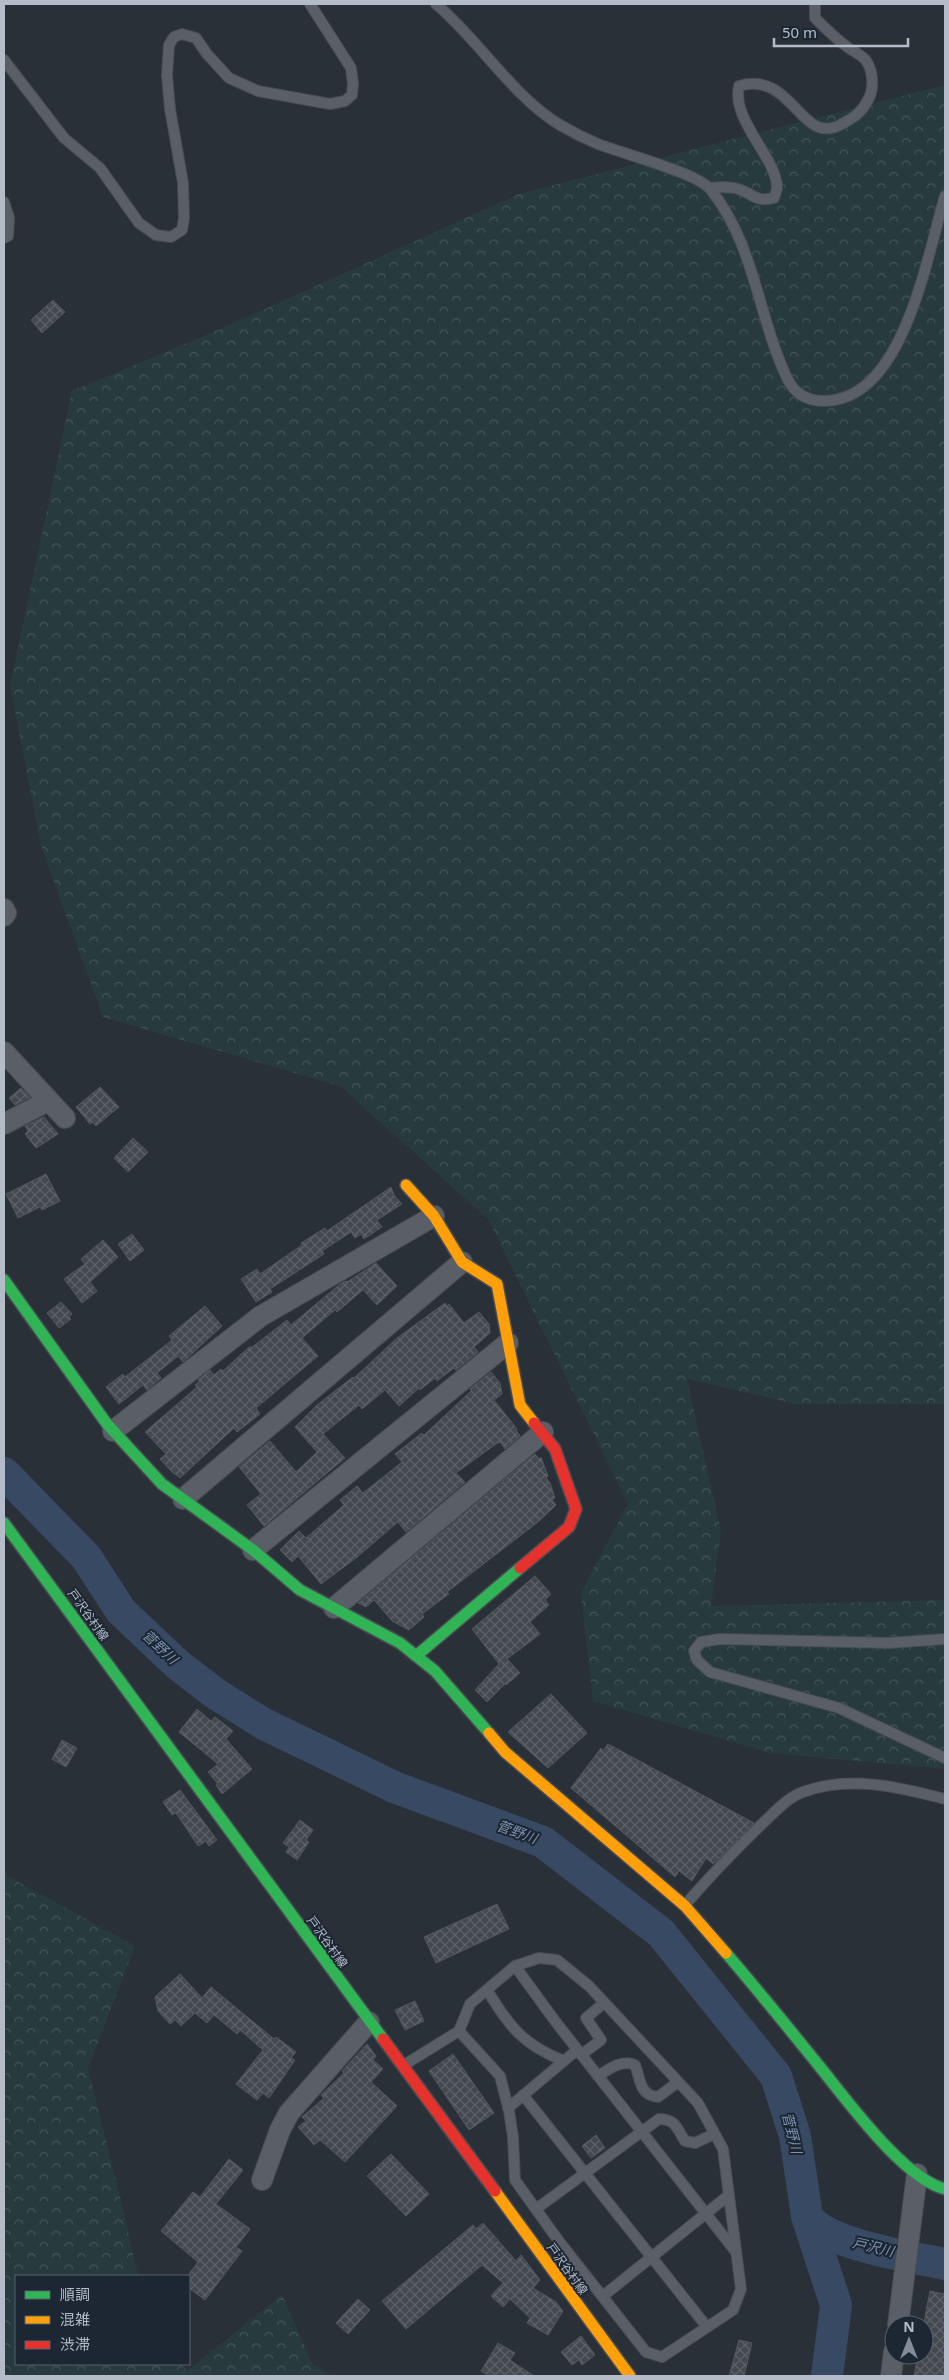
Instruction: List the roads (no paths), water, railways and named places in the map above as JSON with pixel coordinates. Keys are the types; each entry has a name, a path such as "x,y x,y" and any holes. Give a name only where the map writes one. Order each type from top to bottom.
{"street":[{"path":"4,909 6,913 4,916"},
{"path":"4,1052 65,1118"},
{"path":"4,1124 48,1101"},
{"path":"406,1185 434,1216 462,1262 497,1284 520,1405 555,1449 576,1509 569,1527 416,1656"},
{"path":"113,1431 261,1316 434,1216"},
{"path":"183,1499 462,1262"},
{"path":"4,1280 113,1431 162,1484 253,1550 300,1590 400,1643 435,1671 505,1752 685,1906 780,2016 881,2140 917,2174 933,2186 945,2189"},
{"path":"253,1550 508,1343"},
{"path":"334,1608 543,1432"},
{"name":"戸沢谷村線","path":"4,1523 368,2022 630,2376"},
{"path":"262,2180 280,2130 289,2113 368,2022"},
{"path":"899,2315 917,2174"}],"lane":[{"path":"4,60 64,138 100,168 139,223 156,235 170,237 182,230 184,218 183,183 170,109 167,75 169,45 174,37 182,34 196,38 207,54 229,78 258,91 330,104 345,101 352,95 354,84 351,68 310,4"},
{"path":"436,4 531,102 559,124 598,144 648,160 710,188 725,186 741,190 763,201 774,198 777,186 771,170 741,111 737,97 739,86 751,83 763,84 777,90 812,125 823,130 833,129 862,112 871,93 872,75 866,60 847,47 815,18 815,4"},
{"path":"710,188 740,241 752,269 771,334 788,379 799,394 816,401 834,401 852,396 887,363 920,292 945,196"},
{"path":"4,202 9,218 8,236 4,238"},
{"path":"945,1639 889,1643 720,1639 700,1642 694,1651 697,1660 710,1672 839,1708 945,1758"},
{"path":"685,1906 717,1868 783,1805 801,1792 831,1784 865,1784 899,1787 945,1799"},
{"path":"401,2066 459,2031 470,2004 515,1966 539,1958 557,1960 589,1986 698,2103 723,2149 741,2289 733,2310 662,2357 646,2352 515,2180 513,2137 500,2076 459,2031"},
{"path":"515,1966 579,2053 736,2253"},
{"path":"486,1990 509,2025 534,2045 564,2061"},
{"path":"508,2108 564,2061 601,2040 586,2018 604,2003"},
{"path":"598,2076 614,2066 629,2062 635,2065 643,2090 649,2096 658,2097 678,2082"},
{"path":"523,2095 707,2327"},
{"path":"536,2209 584,2172 659,2119 670,2119 676,2124 686,2141 695,2143 714,2134"},
{"path":"603,2296 729,2195"}],"waterway":[{"name":"菅野川","path":"4,1473 86,1557 121,1611 178,1665 216,1694 264,1724 394,1787 543,1842 661,1933 776,2076 795,2136 807,2216 836,2305 827,2376"},
{"name":"戸沢川","path":"807,2216 817,2226 832,2235 850,2242 945,2264"}]}
